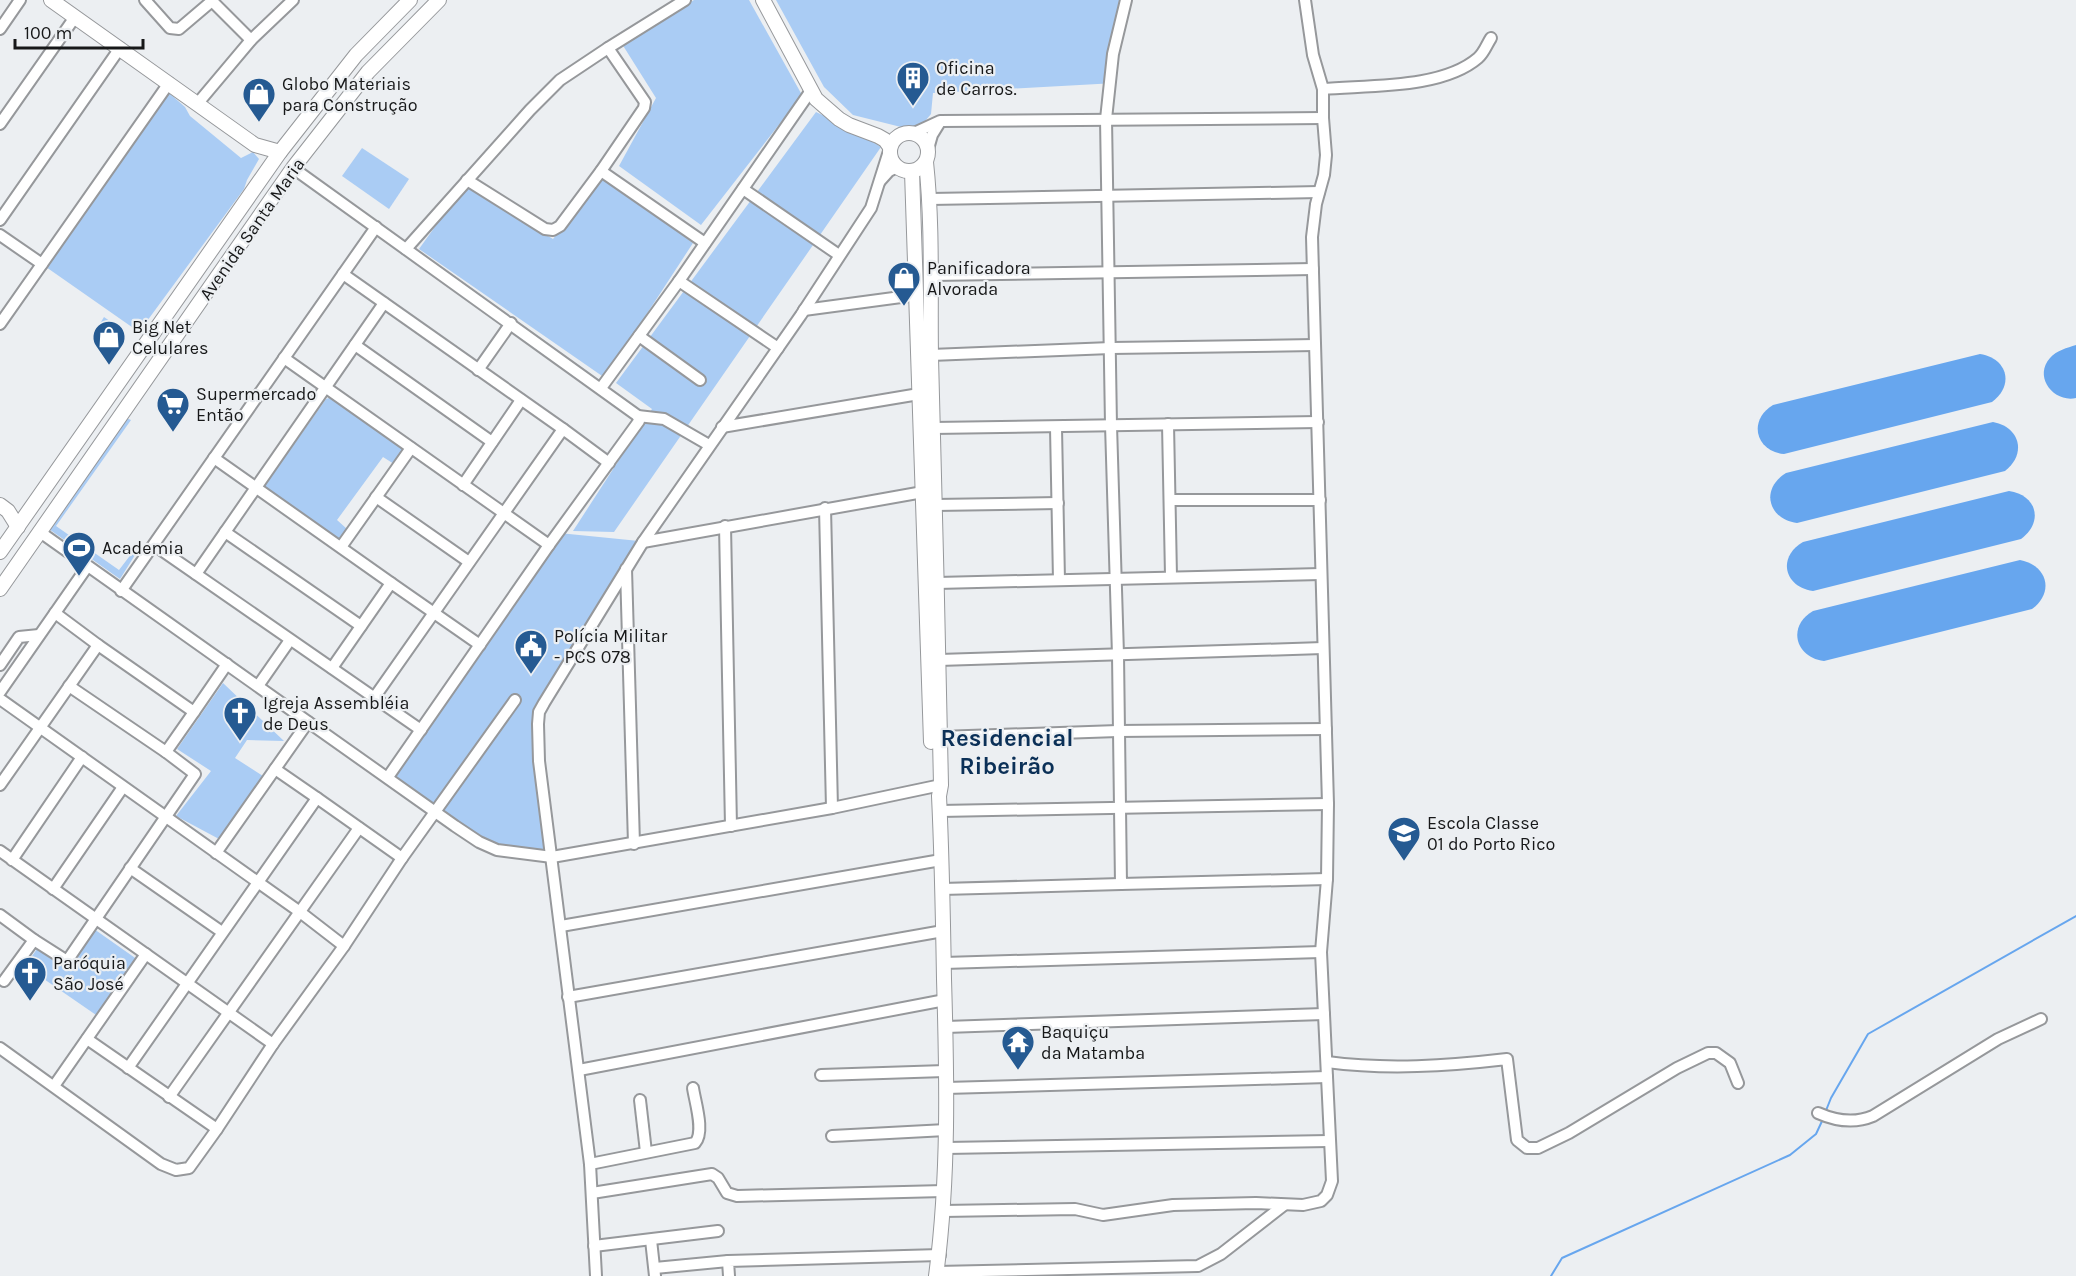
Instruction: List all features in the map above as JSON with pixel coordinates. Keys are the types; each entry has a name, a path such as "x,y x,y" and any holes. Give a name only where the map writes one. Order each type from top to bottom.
{"street":[{"path":"0,29 20,0"},
{"path":"51,0 255,145 280,152"},
{"path":"145,0 170,28 175,30 212,0 251,40"},
{"name":"Avenida Santa Maria","path":"0,552 280,152 356,55 410,0"},
{"name":"Avenida Santa Maria","path":"0,589 294,168 368,72 439,0"},
{"path":"406,249 530,110 560,80 685,0"},
{"path":"763,0 810,92 824,108 849,125 885,140 897,167"},
{"path":"1121,884 1106,119 1113,54 1126,0"},
{"path":"943,1211 1075,1209 1103,1215 1173,1205 1313,1204 1321,1201 1327,1195 1332,1181 1321,952 1327,879 1328,804 1313,269 1313,222 1326,155 1323,89 1313,55 1305,0"},
{"path":"198,103 285,2"},
{"path":"0,124 75,17"},
{"path":"1323,89 1407,83 1449,73 1480,57 1491,38"},
{"path":"0,220 120,48"},
{"path":"467,180 545,229 553,230 560,226 644,108 645,102 608,48"},
{"path":"0,324 169,82"},
{"path":"601,388 680,281 810,92"},
{"path":"914,134 940,121 1323,118"},
{"path":"880,182 889,171 897,167 912,171 919,169 940,121"},
{"path":"860,129 899,135 914,134 921,137 927,155 932,275 931,355 939,660 940,737 937,789"},
{"path":"596,1276 590,1164 539,760 539,712 643,542 804,310 871,208 893,140 899,135"},
{"path":"255,145 268,170"},
{"path":"294,168 638,416 663,419 709,446"},
{"path":"601,171 705,243"},
{"path":"912,171 923,492 937,789 940,811 946,1027 946,1148 937,1274 1198,1266 1211,1261 1230,1248 1284,1205"},
{"path":"742,189 839,255"},
{"path":"930,199 1319,192"},
{"path":"122,591 376,227"},
{"path":"0,235 42,264"},
{"path":"932,275 1313,269"},
{"path":"343,274 609,463"},
{"path":"680,281 778,348"},
{"path":"804,310 916,295"},
{"path":"196,574 384,303"},
{"path":"478,370 511,323"},
{"path":"158,327 174,339"},
{"path":"639,336 700,380"},
{"path":"355,345 492,442"},
{"path":"931,355 1111,348 1315,345"},
{"path":"141,351 158,363"},
{"path":"284,358 549,545"},
{"path":"722,427 919,393"},
{"path":"463,484 521,400"},
{"path":"388,777 549,545 639,421 638,416"},
{"path":"933,428 1056,428 1318,422"},
{"path":"1168,424 1171,576"},
{"path":"1056,428 1059,580"},
{"path":"374,698 563,429"},
{"path":"341,548 411,448"},
{"path":"214,458 480,645"},
{"path":"643,542 923,492"},
{"path":"376,497 469,562"},
{"path":"1171,500 1320,500"},
{"path":"935,505 1058,503"},
{"path":"4,508 30,510"},
{"path":"4,508 18,526"},
{"path":"825,508 832,808"},
{"path":"726,526 731,826"},
{"path":"40,532 479,842 497,850 552,857 937,789"},
{"path":"225,532 361,626"},
{"path":"154,544 421,730"},
{"path":"0,692 87,567"},
{"path":"626,569 633,844"},
{"path":"937,584 1171,576 1321,574"},
{"path":"332,668 391,582"},
{"path":"55,613 194,712"},
{"path":"0,665 20,637 39,635"},
{"path":"258,687 290,640"},
{"path":"0,785 98,645"},
{"path":"939,660 1323,648"},
{"path":"166,752 226,664"},
{"path":"0,915 67,961 195,774 69,686"},
{"path":"0,699 300,912 344,946"},
{"path":"0,1048 161,1164 183,1170 189,1168 217,1130 273,1044 344,946 402,858 515,700"},
{"path":"216,853 308,722"},
{"path":"940,737 1118,731 1326,729"},
{"path":"12,860 82,757"},
{"path":"275,769 402,858"},
{"path":"53,889 123,787"},
{"path":"129,1068 317,798"},
{"path":"940,811 1328,804"},
{"path":"170,1097 359,828"},
{"path":"0,852 273,1044"},
{"path":"561,927 941,860"},
{"path":"130,868 222,932"},
{"path":"942,889 1327,879"},
{"path":"568,998 943,931"},
{"path":"2,982 34,940"},
{"path":"944,963 1321,952"},
{"path":"54,1086 146,954"},
{"path":"579,1070 945,1000"},
{"path":"946,1027 1324,1014"},
{"path":"1818,1113 1832,1119 1855,1121 1873,1116 1998,1039 2041,1019"},
{"path":"87,1039 217,1130"},
{"path":"1327,1062 1401,1067 1462,1065 1507,1059 1517,1140 1522,1146 1532,1149 1569,1133 1677,1068 1708,1053 1716,1053 1730,1063 1738,1083"},
{"path":"821,1075 945,1071"},
{"path":"946,1088 1327,1077"},
{"path":"590,1164 698,1141 700,1128 693,1088"},
{"path":"640,1100 646,1152"},
{"path":"832,1136 946,1130"},
{"path":"946,1148 1329,1141"},
{"path":"592,1193 712,1174 718,1178 727,1193 737,1196 944,1191"},
{"path":"594,1246 718,1232"},
{"path":"651,1240 655,1272 728,1261 940,1255"},
{"path":"728,1261 729,1276"}],"shaded area":[{"path":"694,0 749,0 802,95 701,225 619,166 656,98 622,44"},
{"path":"776,0 1124,0 1116,83 933,93 931,114 917,131 853,115 824,87"},
{"path":"169,93 185,107 190,116 241,158 253,152 259,159 244,189 139,332 46,267"},
{"path":"816,112 850,128 881,147 614,532 573,531 652,409 616,383"},
{"path":"362,148 409,179 389,209 342,176"},
{"path":"603,177 693,243 605,378 419,249 465,185 553,239"},
{"path":"104,317 124,331 112,349 93,335"},
{"path":"332,397 404,448 394,464 383,457 337,520 347,529 339,542 263,488 326,399"},
{"path":"124,417 131,420 56,526 119,570 132,553 135,555 120,579 46,527"},
{"path":"559,533 649,542 540,713 552,857 479,841 388,777"},
{"path":"223,683 284,741 247,740 235,758 263,776 219,839 176,816 211,771 177,749"},
{"path":"94,929 138,960 99,1017 25,966 37,949 66,969"}],"water":[{"path":"2076,345 2076,398 2060,397 2048,387 2044,373 2045,365 2053,355"},
{"path":"1980,354 1996,361 2005,373 2004,388 1992,402 1784,454 1774,452 1767,447 1758,434 1760,419 1773,405"},
{"path":"1993,422 2009,429 2017,442 2016,457 2005,471 1797,523 1779,516 1771,503 1770,495 1773,487 1786,473"},
{"path":"2009,491 2026,498 2034,510 2033,525 2021,539 1813,591 1796,584 1787,571 1790,555 1803,542"},
{"path":"2020,560 2036,567 2045,580 2044,595 2032,609 1824,661 1806,654 1798,640 1797,632 1800,625 1813,611"}],"waterway":[{"path":"1825,1113 1831,1098 1868,1034 2076,916"},
{"path":"1551,1276 1562,1258 1790,1155 1816,1134 1823,1119"}],"place":[{"name":"Oficina de Carros.","path":"913,107"},
{"name":"Globo Materiais para Construção","path":"259,123"},
{"name":"Panificadora Alvorada","path":"904,307"},
{"name":"Big Net Celulares","path":"109,366"},
{"name":"Supermercado Então","path":"173,433"},
{"name":"Academia","path":"79,577"},
{"name":"Polícia Militar - PCS 078","path":"531,675"},
{"name":"Igreja Assembléia de Deus","path":"240,742"},
{"name":"Escola Classe 01 do Porto Rico","path":"1404,862"},
{"name":"Paróquia São José","path":"30,1002"},
{"name":"Baquiçu da Matamba","path":"1018,1071"}],"district":[{"name":"Residencial Ribeirão","path":"1007,752"}]}
